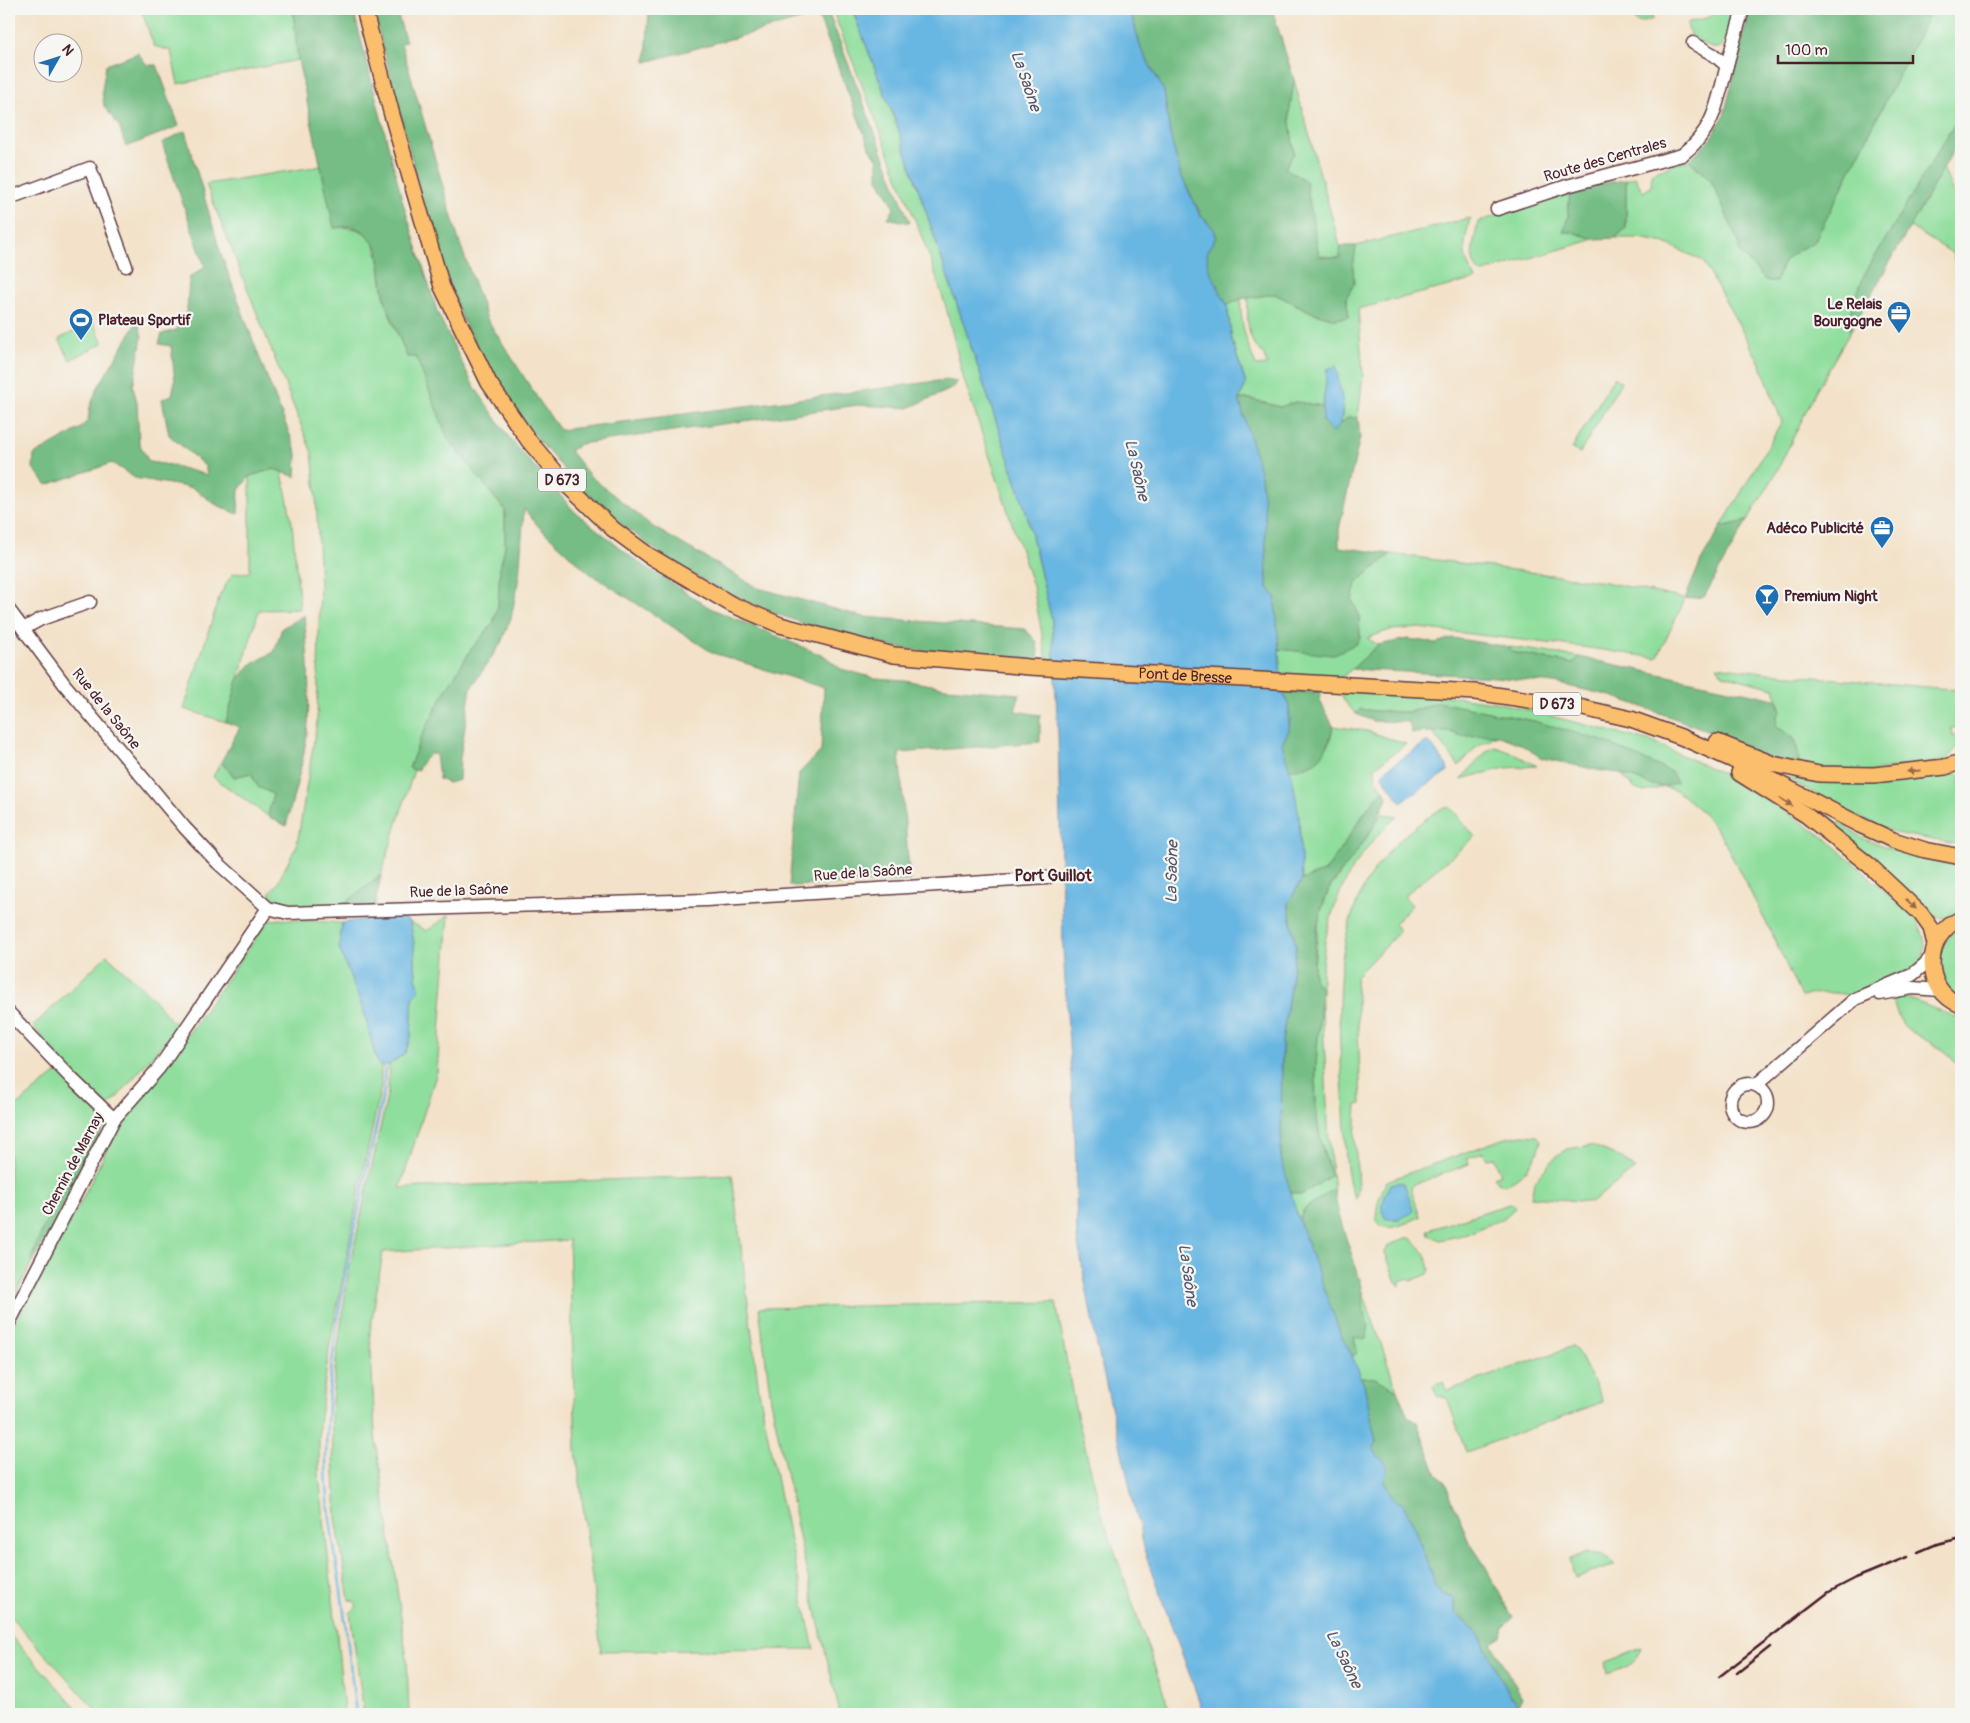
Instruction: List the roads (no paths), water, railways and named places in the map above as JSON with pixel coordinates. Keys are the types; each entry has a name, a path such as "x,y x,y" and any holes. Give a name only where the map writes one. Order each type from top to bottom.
{"main road":[{"name":"Pont de Bresse","path":"364,9 392,115 442,286 489,383 529,441 565,483 613,529 648,555 731,604 780,625 894,655 1029,667 1475,692 1583,708"},
{"name":"D 673","path":"1583,708 1631,720 1681,737 1893,840 1925,850 1961,857"},
{"path":"1583,708 1737,772 1786,802 1853,851 1911,903 1928,921 1934,950 1933,974 1941,990 1948,998 1961,1005"},
{"path":"1631,720 1704,737 1773,764 1819,774 1874,775 1945,767 1961,762"},
{"path":"1934,950 1944,930 1961,920"}],"street":[{"name":"Route des Centrales","path":"1496,209 1567,186 1682,155 1696,144 1707,128 1720,100 1727,66 1743,9"},
{"path":"1693,43 1714,55 1727,66"},
{"path":"9,198 90,168 126,266"},
{"path":"23,629 41,619 90,602"},
{"name":"Rue de la Saône","path":"9,610 64,685 185,828 218,863 268,908 288,913 706,900 1047,878"},
{"name":"Chemin de Marnay","path":"9,1323 114,1118 159,1068 268,908"},
{"path":"1756,1085 1845,1007 1864,994 1912,975 1926,964 1934,950"},
{"path":"1845,1007 1874,996 1903,989 1919,987 1941,990"},
{"path":"9,1013 72,1079 114,1118"}],"water":[{"name":"La Saône","path":"852,9 1130,9 1141,49 1164,91 1170,135 1180,173 1200,215 1214,229 1216,237 1207,251 1208,267 1227,305 1232,341 1246,384 1239,399 1261,476 1265,515 1267,586 1275,597 1282,690 1289,706 1289,730 1282,743 1294,786 1299,816 1302,880 1288,903 1296,947 1282,1042 1281,1158 1299,1221 1341,1335 1364,1384 1376,1442 1373,1447 1387,1468 1384,1479 1393,1499 1403,1504 1412,1521 1436,1588 1444,1595 1454,1598 1456,1613 1480,1636 1521,1714 1204,1714 1146,1556 1097,1346 1077,1238 1075,1139 1063,949 1058,734 1052,621 1026,511 897,125"},
{"path":"1336,366 1343,405 1341,423 1333,432 1323,422 1323,409 1327,369"},
{"path":"1426,742 1430,743 1447,766 1448,771 1401,802 1382,776 1384,771"},
{"path":"394,914 410,922 419,991 413,997 411,1037 405,1053 389,1065 381,1066 377,1063 364,1012 339,948 342,923"},
{"path":"1404,1183 1413,1209 1412,1213 1399,1219 1386,1219 1383,1210 1385,1197 1390,1184"}],"waterway":[{"path":"356,1714 329,1508 326,1475 327,1412 338,1319 384,1090 385,1066"}],"railway":[{"path":"1918,1552 1937,1544 1961,1538"},
{"path":"1720,1676 1829,1592 1856,1578 1907,1557"},
{"path":"1737,1673 1770,1647"}],"place":[{"name":"Le Relais Bourgogne","path":"1899,334"},
{"name":"Plateau Sportif","path":"81,341"},
{"name":"Adéco Publicité","path":"1882,549"},
{"name":"Premium Night","path":"1767,617"}],"district":[{"name":"Port Guillot","path":"1053,876"}]}
